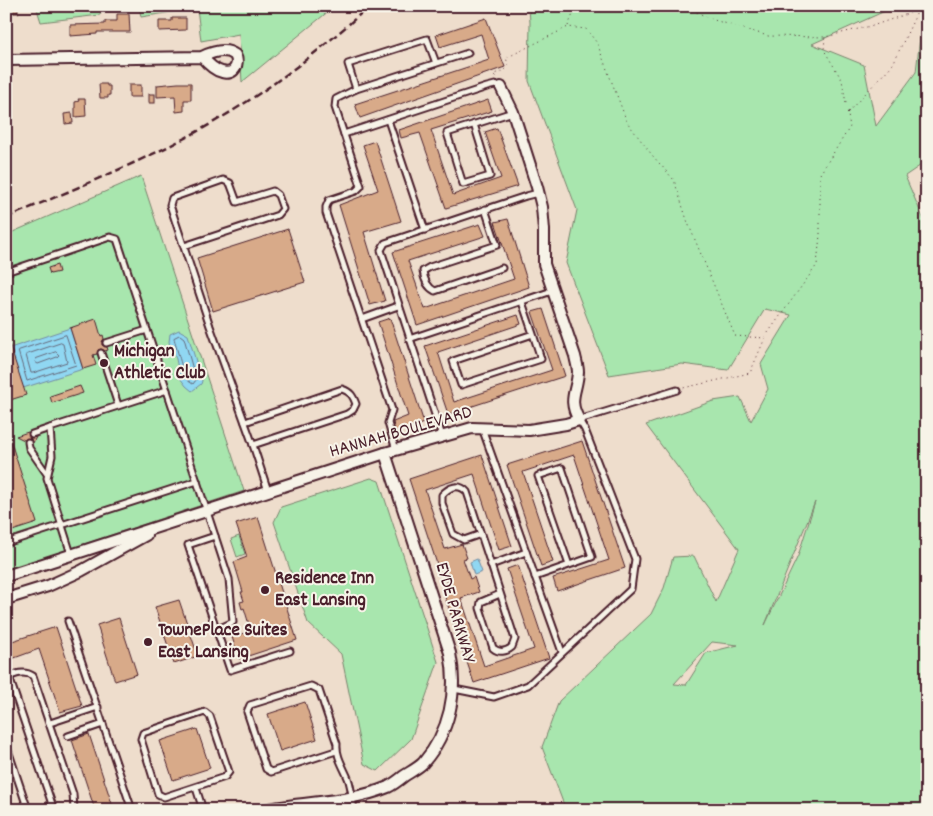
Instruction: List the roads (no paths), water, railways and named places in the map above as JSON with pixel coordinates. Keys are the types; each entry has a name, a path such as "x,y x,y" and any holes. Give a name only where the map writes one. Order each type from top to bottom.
{"street":[{"path":"6,60 202,57"},
{"path":"499,87 513,112 542,207 544,264 575,356 578,372 574,388 573,410 579,420"},
{"name":"HANNAH BOULEVARD","path":"6,576 442,436 472,428 529,430 579,420"},
{"name":"EYDE PARKWAY","path":"264,810 353,797 389,786 422,764 444,730 454,689 454,673 450,653 385,453"},
{"name":"HANNAH BOULEVARD","path":"6,599 48,586 81,571 161,526"}],"lane":[{"path":"356,89 348,64 427,39 436,64"},
{"path":"396,450 388,423 392,410 326,213 329,200 356,191 362,186 335,107 336,99 356,89 468,53"},
{"path":"344,134 487,87 495,85 499,87"},
{"path":"474,124 490,176 463,184 447,133 474,124 513,112"},
{"path":"388,120 425,230"},
{"path":"184,246 278,215 283,209 278,195 273,191 237,202 230,183 223,180 172,198 170,205 210,326 268,491"},
{"path":"442,436 381,250 385,244 485,209 538,193"},
{"path":"485,209 497,245 430,267 423,271 426,283 435,291 502,268"},
{"path":"6,272 110,237 115,237 118,241 228,579 233,622 216,630"},
{"path":"410,339 552,291"},
{"path":"522,302 533,334 540,358 461,385 452,361 533,334"},
{"path":"362,319 398,306"},
{"path":"106,343 147,330"},
{"path":"101,353 118,405"},
{"path":"245,422 342,389 349,391 354,397 356,404 353,410 347,414 253,445"},
{"path":"32,434 167,390"},
{"path":"454,689 494,697 528,685 630,589 635,560 585,430 579,420 678,390"},
{"path":"47,475 52,456 50,428"},
{"path":"482,428 562,652"},
{"path":"28,442 29,448 47,475 71,554"},
{"path":"535,577 592,557 562,468 538,476 569,565"},
{"path":"6,543 197,481"},
{"path":"481,534 464,540 453,534 442,503 442,495 448,489 457,486 467,492 481,534 500,594 515,639 512,647 503,651 496,651 493,648 480,608 481,602 500,594"},
{"path":"215,536 188,545 230,670 290,651"},
{"path":"491,565 526,552"},
{"path":"68,620 132,810"},
{"path":"54,810 8,677 28,673 33,676 73,794 74,810"},
{"path":"336,751 271,772 266,769 247,712 250,705 311,686 318,690 337,744 336,751 348,778 354,810"},
{"path":"50,723 98,707"},
{"path":"205,712 210,716 229,772 225,777 196,788 164,797 158,794 141,739 143,733 205,712"},
{"path":"68,736 103,724"},
{"path":"6,744 28,810"},
{"path":"196,788 203,810"}],"water":[{"path":"70,328 83,369 23,388 10,348"},
{"path":"179,330 188,335 202,381 192,391 180,378 176,359 169,342 170,334"},
{"path":"477,559 482,572 474,575 470,562"}],"railway":[{"path":"6,218 143,159 236,109 305,61 369,6"}],"place":[{"name":"Michigan Athletic Club","path":"104,363"},
{"name":"Residence Inn East Lansing","path":"265,590"},
{"name":"TownePlace Suites East Lansing","path":"148,642"}]}
